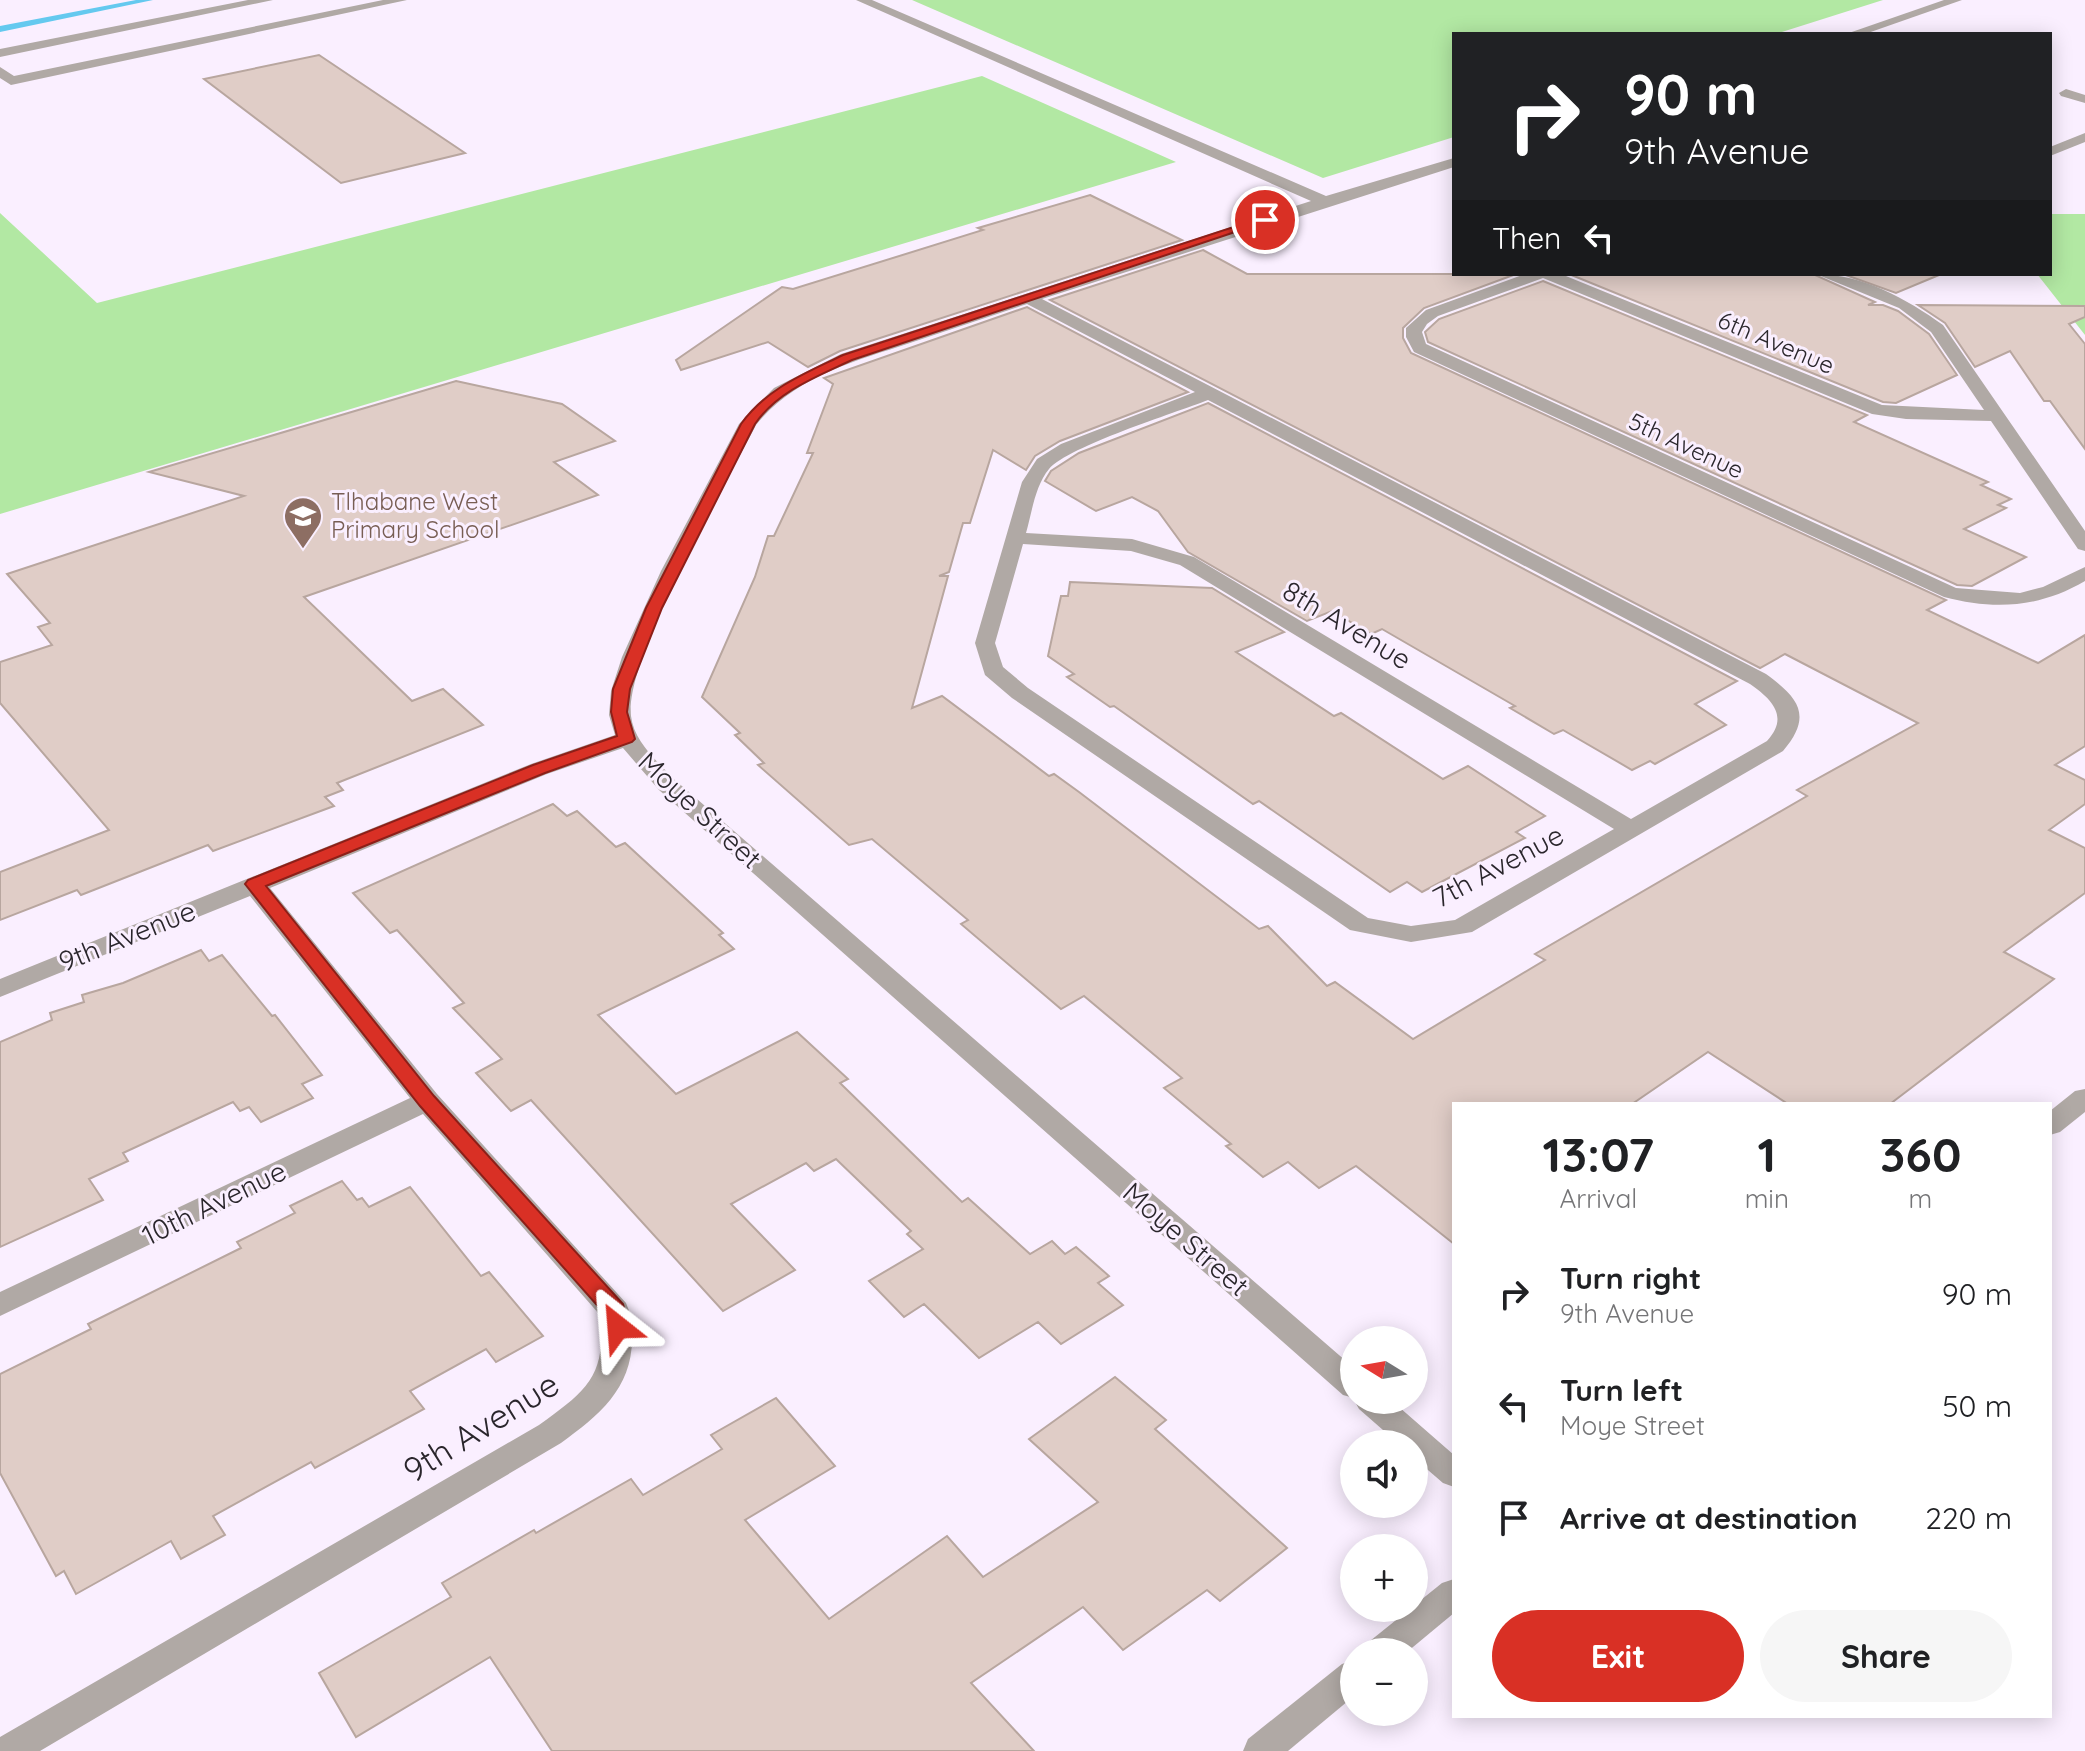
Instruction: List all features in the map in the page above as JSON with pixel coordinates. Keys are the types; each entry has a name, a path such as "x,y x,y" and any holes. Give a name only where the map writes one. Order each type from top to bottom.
{"street":[{"path":"0,53 267,0"},
{"path":"5,76 401,0"},
{"path":"862,0 1325,201"},
{"path":"1858,32 1956,0"},
{"path":"2066,93 2085,99"},
{"path":"2052,151 2085,137"},
{"name":"Moye Street","path":"1340,1374 667,785 626,739 619,712 622,689 648,622 748,424 760,407 783,388 835,362 1325,201 1452,163"},
{"name":"5th Avenue","path":"1534,276 1432,313 1419,320 1413,328 1413,339 1420,348 1434,355 1951,593 1995,601 2023,601 2066,585 2085,573"},
{"name":"6th Avenue","path":"1552,276 1878,410 1906,414 1996,416"},
{"path":"1829,276 1905,305 1937,329 2085,545"},
{"name":"7th Avenue","path":"1027,298 1758,679 1777,692 1787,705 1791,718 1788,734 1775,746 1463,926 1429,934 1390,934 1359,924 1020,693 993,670 985,643 1031,482 1044,463 1067,448 1207,394"},
{"name":"8th Avenue","path":"1013,538 1132,545 1187,561 1629,828"},
{"name":"9th Avenue","path":"0,989 539,769 626,739"},
{"name":"9th Avenue","path":"8,1751 550,1434 586,1408 613,1375 620,1344 615,1311 427,1101 254,884"},
{"path":"2052,1123 2085,1098"},
{"name":"10th Avenue","path":"0,1305 427,1101"},
{"path":"1386,1414 1452,1472"},
{"path":"1399,1638 1452,1595"},
{"path":"1261,1751 1340,1686"}],"green space":[{"path":"912,0 1883,0 1782,32 1452,32 1452,138 1323,178"},
{"path":"982,76 1176,162 0,514 0,213 97,303"},
{"path":"2052,214 2085,214 2085,335 2039,276 2052,276"}],"building":[{"path":"319,55 465,153 341,183 204,79"},
{"path":"1090,195 1182,240 840,351 808,367 768,342 681,370 676,360 782,287 793,289"},
{"path":"1203,250 1247,274 1511,276 1424,308 1403,328 1403,338 1411,353 1946,600 1927,610 2038,663 2085,635 2085,746 2055,765 2085,780 2085,804 2049,830 2085,848 2085,893 2004,952 2054,979 1893,1102 1785,1102 1708,1052 1635,1102 1452,1102 1452,1242 1356,1166 1319,1188 1288,1162 1263,1177 1226,1146 1231,1144 1164,1088 1182,1078 1084,996 1061,1009 961,924 968,920 872,839 849,845 758,765 764,763 735,735 740,733 702,697 755,577 768,536 774,536 813,453 807,453 833,384 824,378 1027,307 1188,392 1060,441 1035,456 1026,470 993,450 970,523 963,523 949,572 939,576 948,576 912,708 942,696 1049,776 1054,774 1079,792 1259,929 1268,926 1327,986 1335,982 1413,1039 1545,960 1535,954 1807,796 1797,790 1918,723 1785,654 1760,668 1050,300"},
{"path":"1574,276 1817,276 1875,302 1868,305 1883,305 1898,311 1929,334 1957,375 1896,403 1883,402"},
{"path":"1849,276 1937,276 1896,293"},
{"path":"1543,281 1867,415 1854,422 1988,482 1981,485 2011,499 1998,505 2006,508 1964,529 2026,557 1972,586 1957,585 1428,342 1425,332 1439,319"},
{"path":"1918,305 2085,306 2085,317 2069,324 2085,344 2085,449 2050,401 2044,401 2010,351 1975,367 1945,323"},
{"name":"Tlhabane West Primary School","path":"456,381 562,404 615,441 554,462 598,495 304,597 412,701 443,689 483,725 337,783 343,790 325,797 334,806 213,851 208,845 81,895 77,890 0,920 0,872 109,830 0,703 0,662 52,645 38,627 50,623 7,574 244,496 149,472"},
{"path":"1208,403 1737,681 1695,704 1726,725 1655,764 1650,761 1632,770 1563,730 1554,734 1510,708 1515,706 1382,629 1371,634 1332,611 1307,621 1188,552 1158,511 1132,497 1096,511 1045,481 1051,471 1079,453"},
{"path":"1070,582 1212,588 1284,632 1236,652 1334,716 1341,713 1443,779 1468,766 1545,816 1516,832 1525,838 1422,892 1407,882 1390,892 1259,801 1253,804 1114,706 1110,707 1067,677 1074,674 1048,656 1061,596 1068,596"},
{"path":"553,804 567,816 577,811 616,847 625,843 723,933 719,935 734,949 598,1015 676,1094 797,1032 848,1079 840,1083 962,1202 968,1198 1030,1254 1052,1241 1065,1254 1076,1247 1109,1276 1098,1283 1123,1305 1061,1344 1038,1322 979,1358 924,1304 904,1317 869,1281 923,1249 907,1234 911,1231 836,1159 814,1171 806,1163 731,1204 795,1270 723,1311 531,1100 511,1111 476,1073 502,1059 453,1008 464,1003 397,930 390,933 353,893"},
{"path":"201,950 209,961 222,955 322,1075 302,1084 313,1098 261,1122 249,1107 240,1111 233,1102 123,1153 128,1161 89,1179 103,1200 0,1247 0,1042 52,1020 50,1013 84,1002 82,995 123,983"},
{"path":"342,1181 357,1200 362,1198 369,1207 410,1187 481,1276 489,1272 543,1336 496,1362 486,1349 410,1391 424,1409 315,1468 311,1462 213,1516 225,1535 181,1559 171,1541 76,1594 64,1571 56,1576 0,1473 0,1374 91,1329 88,1324 241,1248 237,1242 295,1213 290,1206"},
{"path":"1115,1377 1166,1420 1155,1429 1287,1548 1220,1601 1207,1590 1123,1650 1083,1607 971,1683 1034,1751 552,1751 490,1657 356,1737 319,1673 451,1597 442,1583 534,1530 536,1533 631,1479 643,1495 722,1449 711,1435 776,1398 835,1466 745,1520 829,1619 947,1536 983,1577 1098,1502 1029,1439"}],"waterway":[{"path":"0,29 149,0"}],"place":[{"name":"Tlhabane West Primary School","path":"303,550"}],"route":[{"path":"618,1327 615,1311 427,1101 254,884 539,769 626,739 619,712 622,689 654,608 748,424 760,407 783,388 847,358 1265,220"}]}
